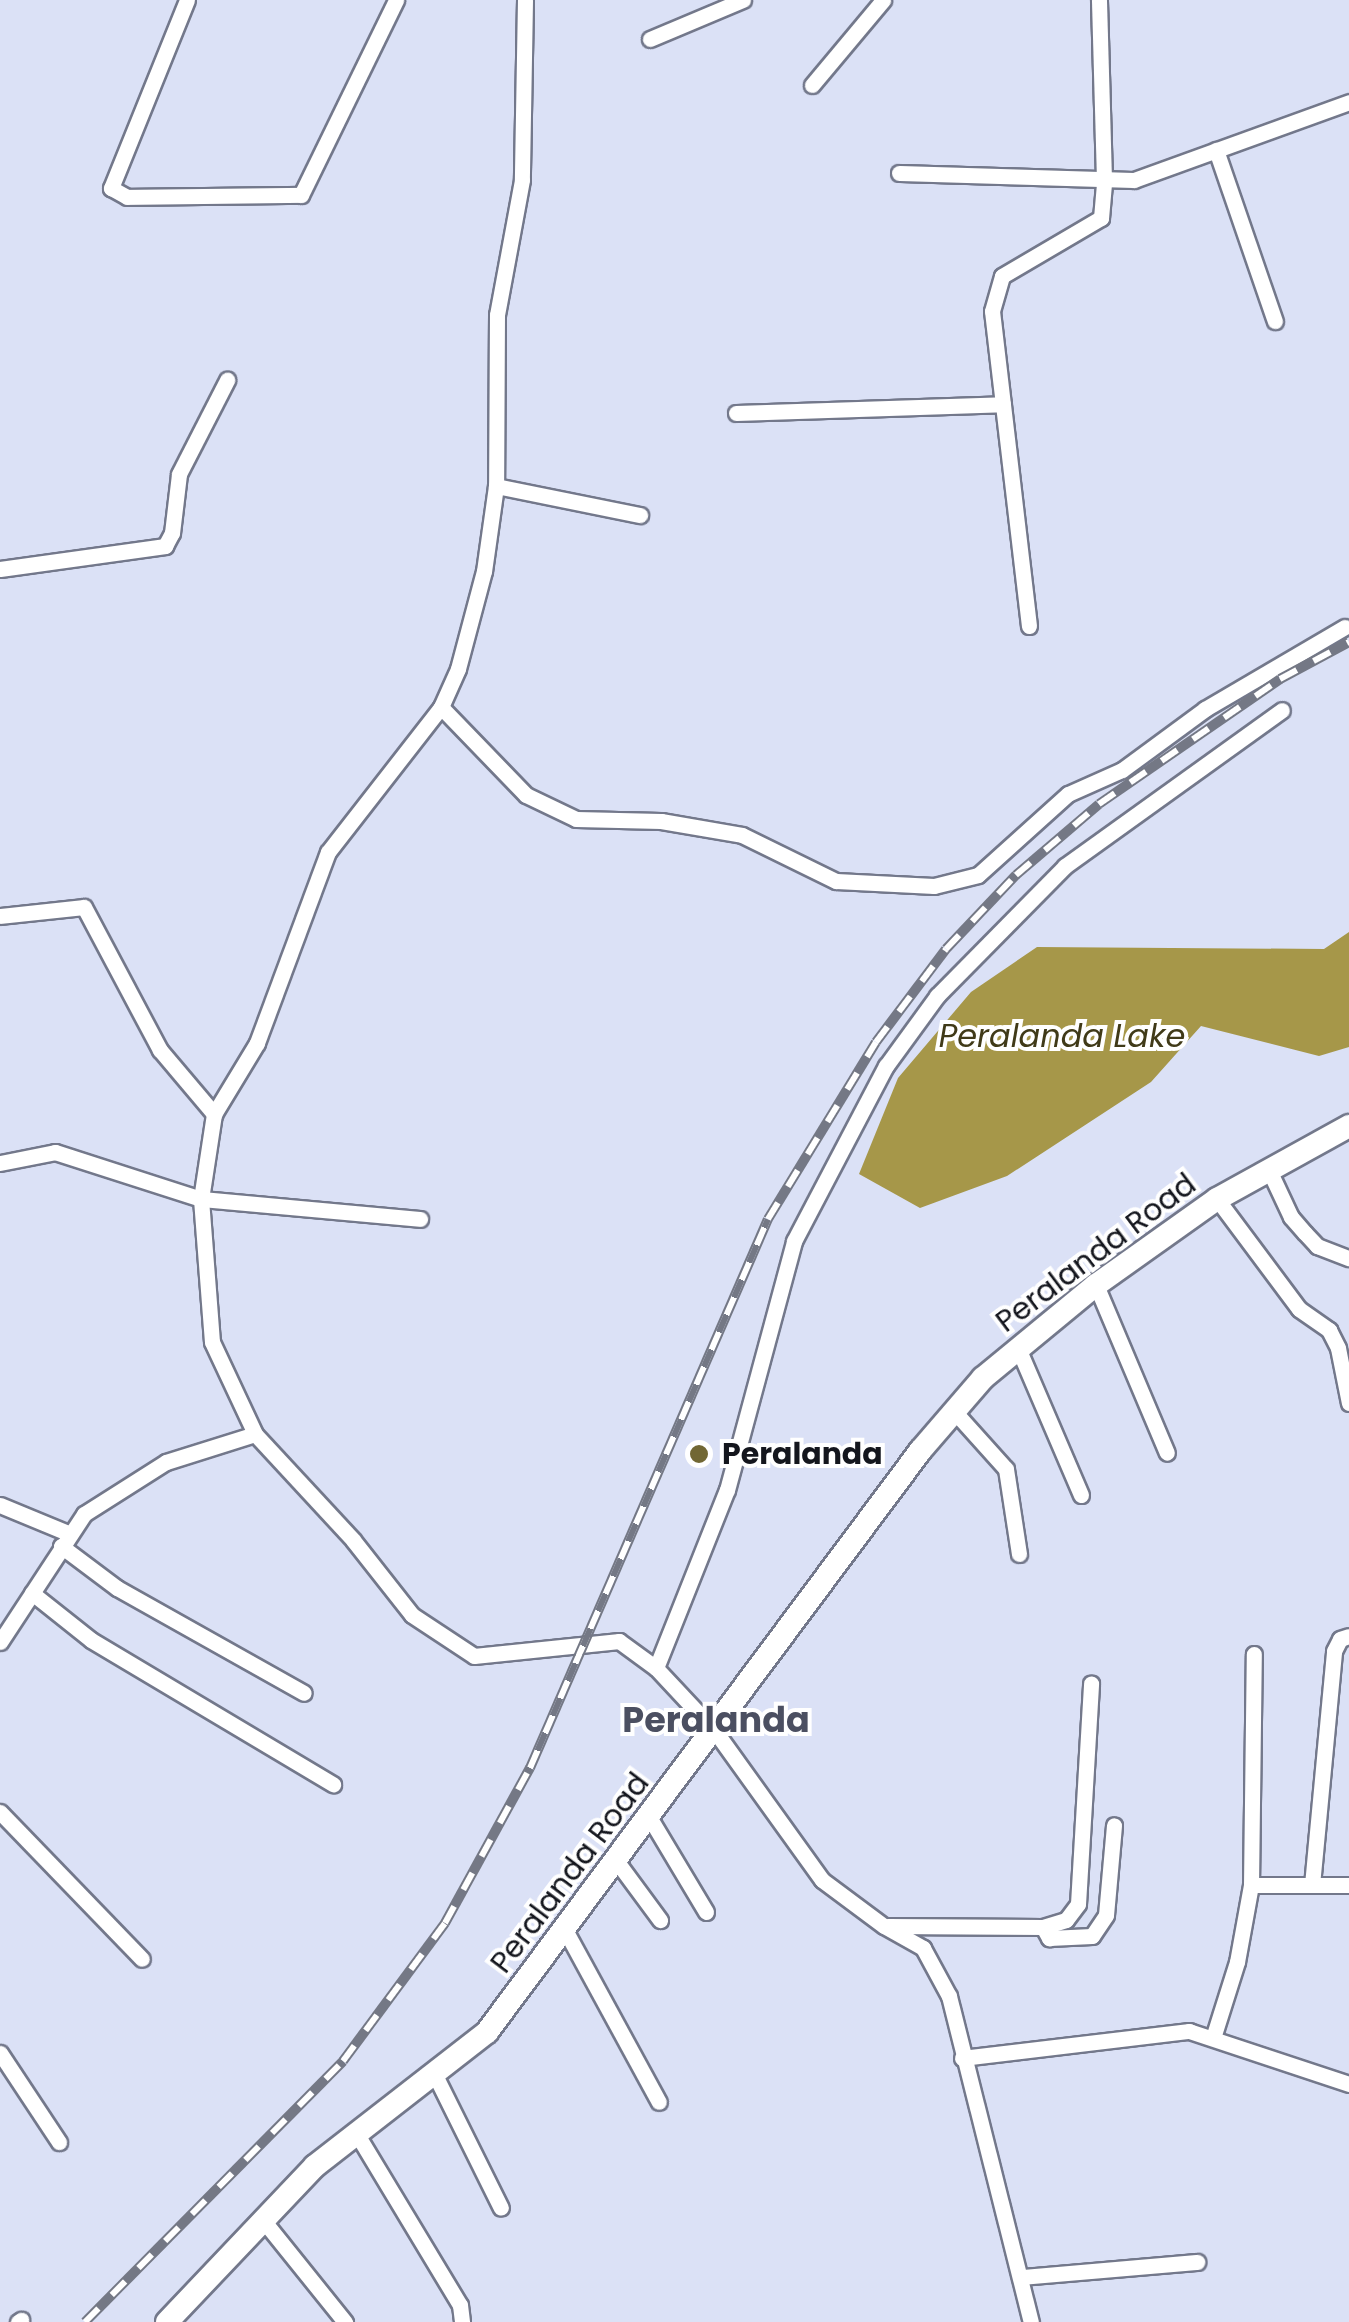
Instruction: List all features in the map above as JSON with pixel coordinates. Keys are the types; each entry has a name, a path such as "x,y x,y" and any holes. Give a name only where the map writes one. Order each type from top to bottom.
{"main road":[{"name":"Peralanda Road","path":"168,2322 263,2220 355,2131 435,2075 487,2032 952,1410 1018,1348 1217,1199 1349,1126"}],"street":[{"path":"188,0 111,188 127,197 301,195 396,0"},
{"path":"526,0 522,180 497,315 496,486 484,571 458,669 441,707 328,852 258,1043 214,1114 201,1199 212,1342 255,1434 352,1540 412,1615 474,1656 619,1640 656,1668 715,1731 822,1880 884,1926 923,1948 935,1963 948,1996 1022,2277 1030,2322"},
{"path":"650,39 743,0"},
{"path":"812,85 882,0"},
{"path":"1030,626 992,311 1002,276 1101,218 1104,180 1100,0"},
{"path":"899,172 1134,180 1349,102"},
{"path":"1216,150 1275,321"},
{"path":"0,569 165,546 172,533 180,474 227,380"},
{"path":"736,413 1003,404"},
{"path":"496,486 640,515"},
{"path":"441,707 526,795 576,819 661,822 742,835 836,880 934,886 978,875 1068,794 1122,770 1205,710 1345,628"},
{"path":"656,1668 726,1490 794,1241 886,1066 936,996 1065,866 1282,710"},
{"path":"0,916 84,908 160,1050 214,1114"},
{"path":"0,1163 55,1152 201,1199 420,1220"},
{"path":"1269,1170 1290,1216 1305,1234 1317,1246 1349,1258"},
{"path":"1217,1199 1299,1310 1329,1330 1338,1348 1349,1403"},
{"path":"1096,1286 1167,1453"},
{"path":"1018,1348 1081,1495"},
{"path":"952,1410 1006,1470 1019,1554"},
{"path":"0,1642 84,1514 166,1462 255,1434"},
{"path":"0,1505 64,1540 117,1588 304,1693"},
{"path":"32,1593 91,1640 333,1784"},
{"path":"1312,1885 1334,1651 1340,1639 1349,1636"},
{"path":"1213,2038 1237,1962 1252,1885 1254,1654"},
{"path":"884,1926 1043,1926 1066,1920 1078,1904 1091,1683"},
{"path":"0,1812 142,1959"},
{"path":"648,1815 706,1912"},
{"path":"1043,1926 1049,1938 1092,1936 1106,1915 1114,1826"},
{"path":"615,1860 660,1920"},
{"path":"1252,1885 1349,1885"},
{"path":"564,1928 659,2102"},
{"path":"962,2058 1188,2031 1349,2084"},
{"path":"0,2054 59,2142"},
{"path":"435,2075 501,2208"},
{"path":"355,2131 460,2304 462,2322"},
{"path":"263,2220 345,2322"},
{"path":"1022,2277 1197,2262"}],"water":[{"name":"Peralanda Lake","path":"1349,932 1349,1047 1319,1056 1201,1026 1151,1082 1007,1176 920,1208 859,1174 898,1078 971,992 1037,947 1324,949"}],"railway":[{"path":"85,2322 343,2061 445,1923 530,1768 768,1219 876,1042 946,949 1016,875 1099,804 1280,679 1349,642"}],"place":[{"name":"Peralanda","path":"699,1454"}],"district":[{"name":"Peralanda","path":"716,1720"}]}
